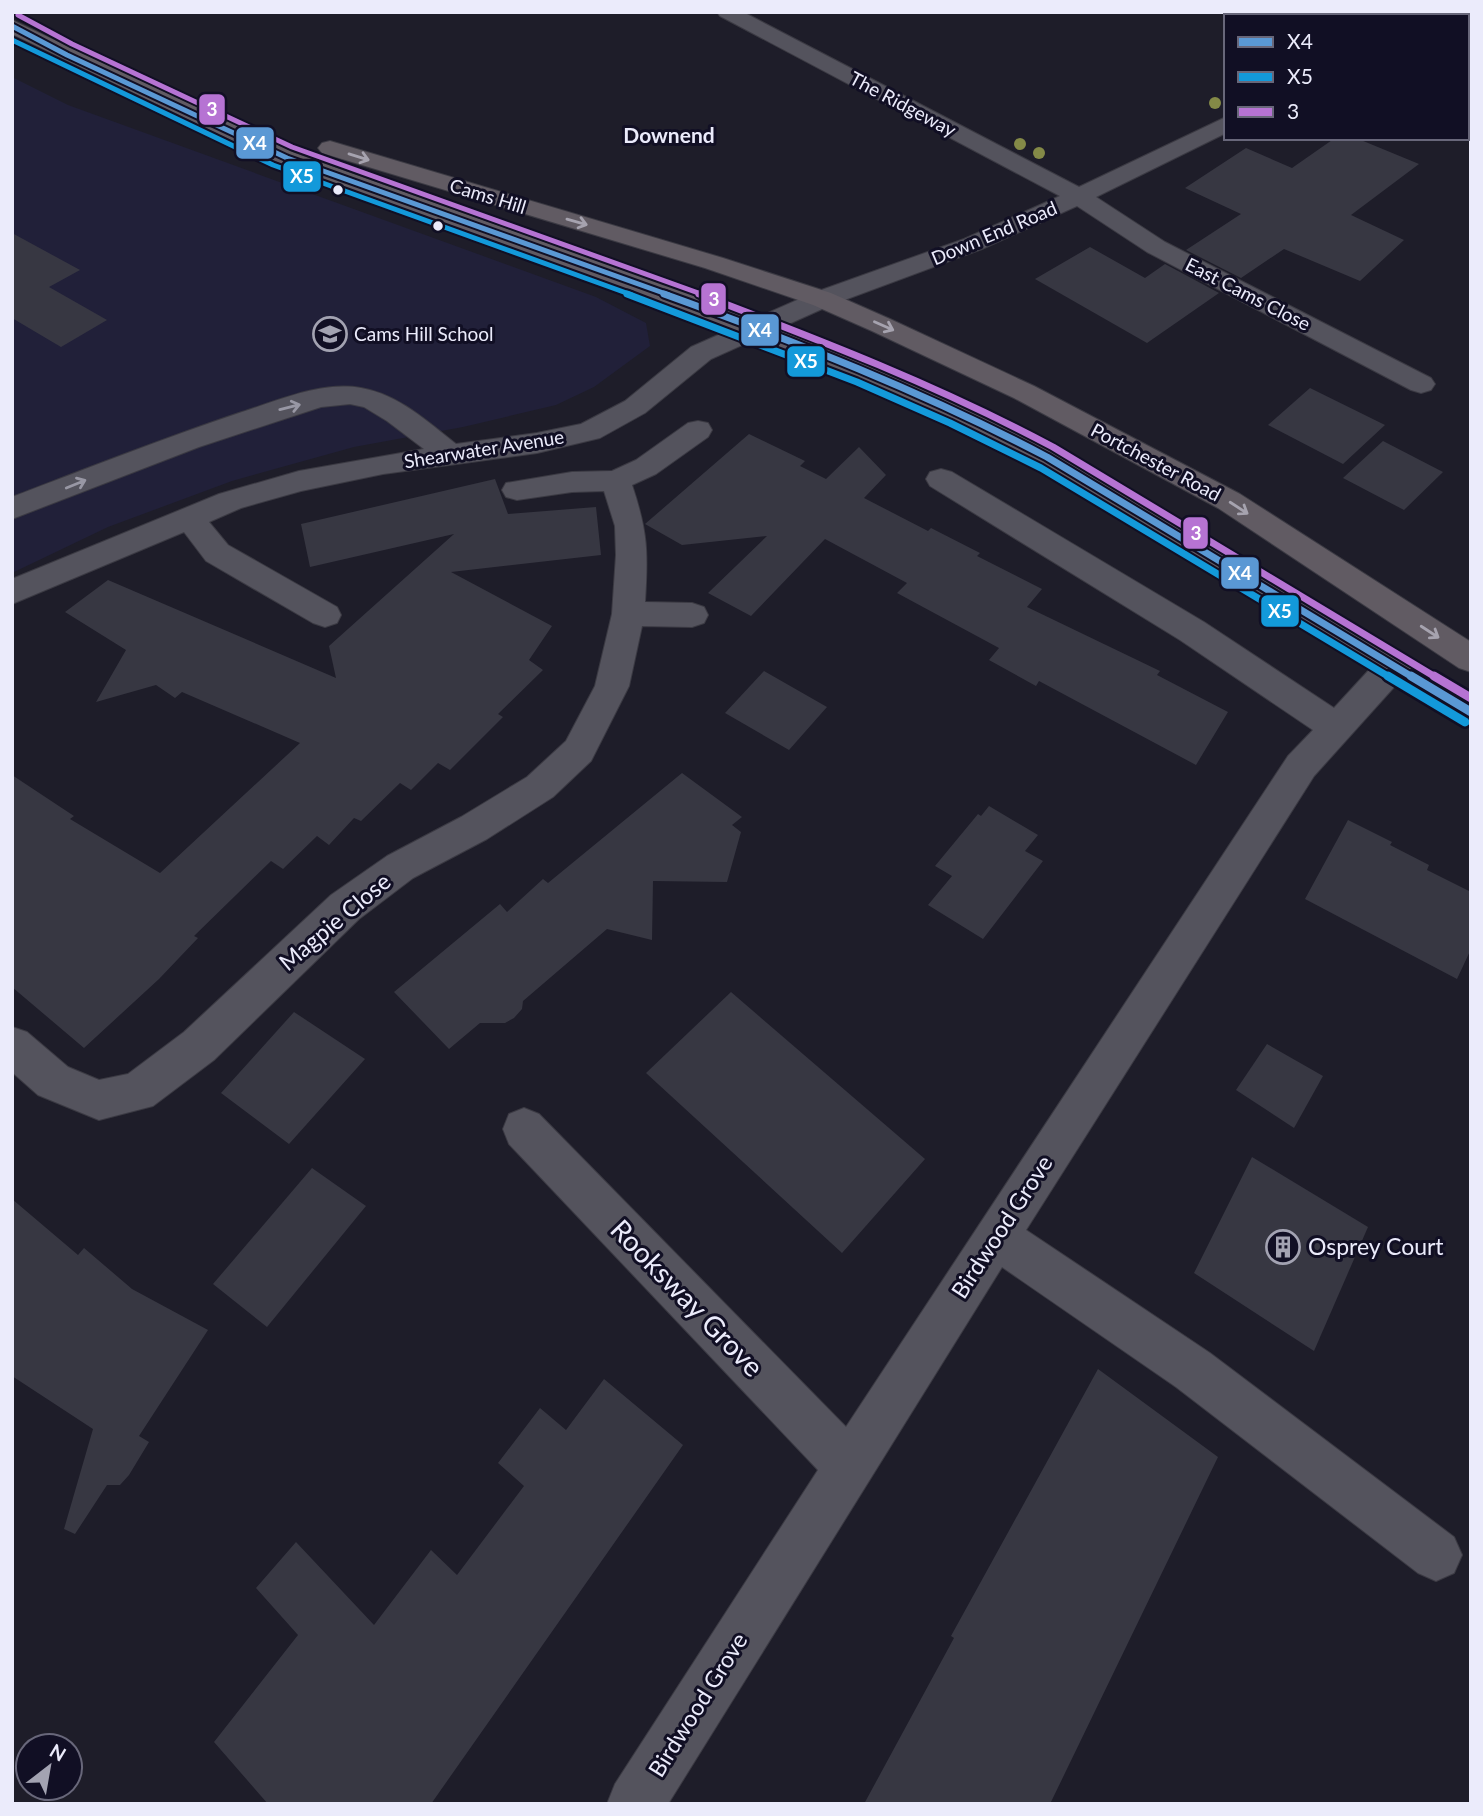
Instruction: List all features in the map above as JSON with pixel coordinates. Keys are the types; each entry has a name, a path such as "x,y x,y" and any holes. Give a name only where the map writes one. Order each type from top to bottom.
{"main road":[{"name":"Cams Hill","path":"12,26 67,55 287,158 757,328"},
{"name":"Cams Hill","path":"153,94 680,252 822,299"},
{"name":"Portchester Road","path":"822,299 1024,392 1229,501 1471,659"},
{"path":"757,328 885,379 984,424 1047,457 1392,667 1471,712"}],"street":[{"name":"The Ridgeway","path":"727,12 1079,196"},
{"name":"Down End Road","path":"757,328 822,299 974,244 1224,125"},
{"name":"East Cams Close","path":"1079,196 1156,247 1421,384"},
{"name":"Shearwater Avenue","path":"12,593 230,500 299,481 383,464 537,443 590,431 635,407 701,353 757,328"},
{"path":"12,509 208,433 282,409 335,396 361,397 381,404 452,456"},
{"path":"517,490 572,482 616,481 646,467 698,430"},
{"path":"941,479 1192,631 1336,727"},
{"name":"Magpie Close","path":"12,1046 53,1082 99,1100 138,1092 199,1046 345,907 400,867 474,828 540,787 579,751 612,686 628,614 632,555 630,526 616,481"},
{"path":"188,517 217,553 325,615"},
{"path":"628,614 692,615"},
{"name":"Birdwood Grove","path":"635,1804 996,1236 1301,766 1392,667"},
{"name":"Rooksway Grove","path":"524,1129 849,1466"},
{"path":"996,1236 1193,1370 1436,1555"}],"shaded area":[{"name":"Cams Hill School","path":"12,77 68,105 596,297 646,323 650,346 594,387 556,405 463,427 354,447 232,481 108,527 12,573"}],"building":[{"path":"1332,140 1361,140 1419,164 1351,215 1404,240 1360,281 1284,249 1241,278 1186,250 1241,214 1185,188 1246,148 1292,168"},
{"path":"12,233 80,270 49,287 107,320 61,347 12,318"},
{"path":"1090,247 1145,278 1165,264 1219,293 1147,343 1035,279"},
{"path":"1310,388 1385,425 1343,464 1268,425"},
{"path":"749,434 805,461 800,466 826,479 859,447 886,475 864,498 928,531 931,528 980,553 977,556 1042,589 1027,607 1160,671 1157,675 1228,712 1196,765 1039,681 1036,686 989,660 999,648 897,593 907,583 825,539 751,616 708,593 767,536 682,545 645,524"},
{"path":"1383,441 1443,472 1404,510 1343,478"},
{"path":"495,479 508,514 596,507 601,555 451,572 552,626 529,660 543,670 498,714 503,717 450,770 438,763 411,790 400,783 361,821 354,818 329,845 317,836 283,869 271,861 194,936 198,938 159,979 84,1048 12,987 12,775 74,816 70,819 160,873 300,743 182,692 175,698 156,685 96,702 126,650 65,612 108,580 336,678 329,646 454,534 310,567 301,524"},
{"path":"764,671 827,707 789,750 725,713"},
{"path":"682,773 742,817 732,825 741,832 727,882 653,881 652,940 607,929 523,1001 522,1009 514,1018 505,1023 480,1023 449,1049 394,992 500,904 507,912 543,879 548,883"},
{"path":"989,806 1038,835 1025,851 1043,861 983,939 928,905 952,876 935,866 978,814 981,816"},
{"path":"1348,820 1392,842 1390,845 1429,865 1427,870 1471,892 1471,949 1457,979 1305,899"},
{"path":"731,992 925,1159 842,1253 646,1073"},
{"path":"294,1012 365,1059 289,1144 221,1093"},
{"path":"1267,1044 1323,1076 1294,1128 1236,1090"},
{"name":"Osprey Court","path":"1252,1157 1368,1227 1314,1351 1194,1273"},
{"path":"312,1168 366,1206 267,1327 213,1284"},
{"path":"12,1199 78,1255 84,1248 132,1289 208,1330 139,1436 149,1442 129,1475 120,1485 107,1485 75,1534 64,1529 93,1429 12,1376"},
{"path":"1098,1369 1218,1457 1050,1804 864,1804 954,1638 951,1636"},
{"path":"604,1379 683,1445 431,1804 268,1804 214,1742 298,1635 256,1588 296,1542 374,1625 431,1550 457,1575 524,1486 498,1463 540,1408 566,1430"}],"transit line":[{"name":"3","path":"18,15 72,44 292,147 677,285 848,351 989,413 1053,447 1471,698"},
{"name":"X4","path":"12,26 67,55 287,158 673,297 844,362 984,424 1047,457 1471,712"},
{"name":"X5","path":"12,40 273,165 763,344 950,423 1041,468 1465,722"}],"place":[{"name":"Cams Hill School","path":"330,334"},
{"name":"Osprey Court","path":"1283,1247"}],"district":[{"name":"Downend","path":"669,136"}]}
